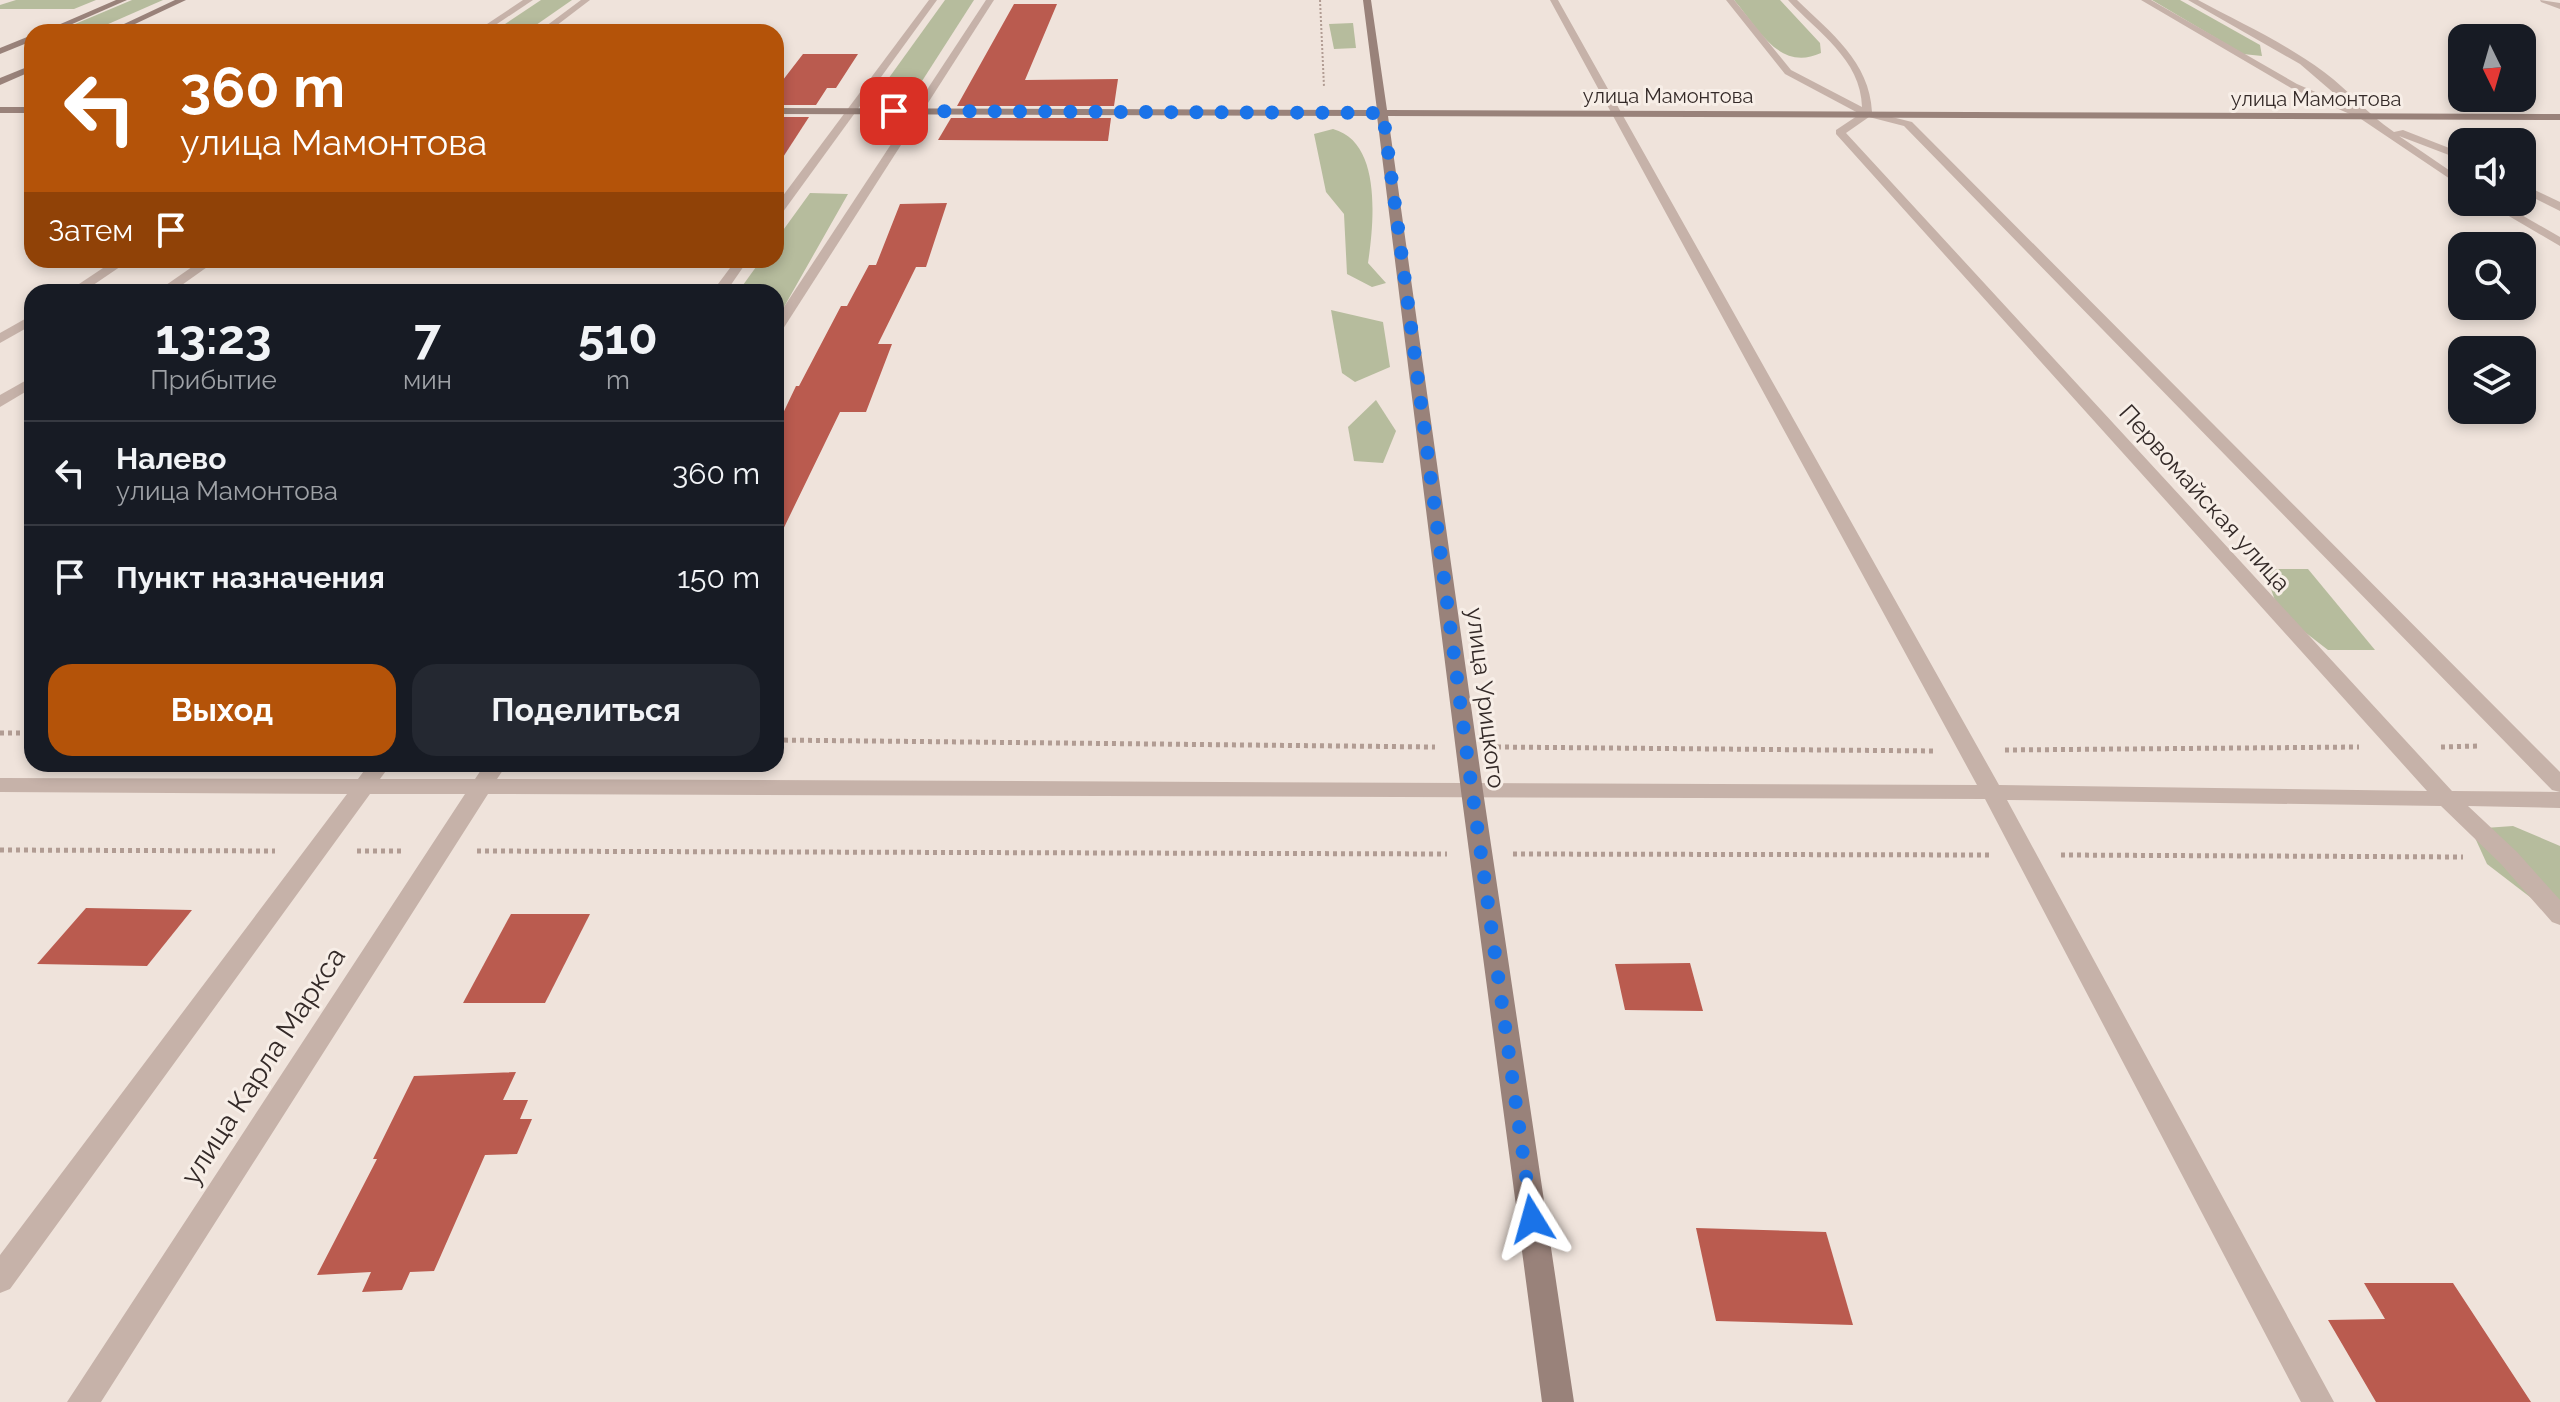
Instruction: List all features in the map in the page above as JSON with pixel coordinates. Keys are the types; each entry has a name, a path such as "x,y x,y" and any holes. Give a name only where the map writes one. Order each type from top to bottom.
{"street":[{"path":"65,24 123,0"},
{"path":"129,24 182,0"},
{"path":"492,24 529,0"},
{"path":"553,24 586,0"},
{"path":"784,202 933,0"},
{"path":"784,317 990,0"},
{"name":"улица Урицкого","path":"1367,0 1466,747 1558,1402"},
{"path":"1554,0 1992,792 2318,1402"},
{"name":"Первомайская улица","path":"1730,0 1788,72 1867,114 1908,124 2560,785"},
{"path":"1792,0 1859,70 1869,100 1867,114"},
{"path":"2145,0 2294,86 2448,151"},
{"path":"2192,0 2313,67 2342,89 2365,117 2448,174"},
{"path":"2544,0 2560,6"},
{"path":"0,51 24,41"},
{"path":"0,82 24,72"},
{"path":"0,110 24,110"},
{"name":"улица Мамонтова","path":"784,111 2560,117"},
{"name":"Первомайская улица","path":"1867,114 1840,132 2446,798 2509,858 2560,916"},
{"path":"2536,194 2560,207"},
{"path":"2515,216 2560,242"},
{"path":"86,284 112,268"},
{"path":"175,284 199,268"},
{"path":"0,339 24,324"},
{"path":"0,402 24,386"},
{"path":"0,1279 374,772"},
{"path":"0,785 364,786 489,775 1472,791 1992,792 2560,800"},
{"name":"улица Карла Маркса","path":"83,1402 489,775"}],"path":[{"path":"1320,0 1325,113"},
{"path":"0,733 24,733"},
{"path":"784,740 1969,751 2522,746"},
{"path":"0,850 2438,856"}],"green space":[{"path":"16,0 96,0 74,9 0,9 0,5"},
{"path":"132,0 163,0 108,24 75,24"},
{"path":"541,0 572,0 538,24 505,24"},
{"path":"945,0 974,0 915,92 878,93"},
{"path":"1734,0 1780,0 1820,43 1821,53 1793,57 1782,52 1761,35"},
{"path":"2152,0 2180,0 2260,45 2262,56 2243,54"},
{"path":"1353,23 1356,48 1334,49 1329,24"},
{"path":"1333,129 1349,137 1360,150 1367,166 1372,206 1368,263 1386,283 1372,287 1347,274 1344,214 1326,192 1314,134"},
{"path":"810,193 848,194 784,307 784,284 744,284 755,268 784,268 784,229"},
{"path":"1331,310 1383,322 1390,367 1355,382 1342,373"},
{"path":"1376,400 1396,431 1383,463 1354,461 1348,427"},
{"path":"2264,569 2308,569 2375,650 2328,650 2279,612"},
{"path":"2513,826 2560,846 2560,920 2487,864 2471,829"}],"building":[{"path":"1014,4 1057,4 1025,80 1118,79 1114,106 957,106"},
{"path":"803,54 858,54 836,88 827,88 816,105 784,105 784,79"},
{"path":"784,117 809,117 784,156"},
{"path":"951,118 1111,118 1108,141 938,140"},
{"path":"947,203 926,267 916,267 878,344 892,344 866,412 840,412 784,528 784,411 841,306 847,306 869,265 876,265 900,204"},
{"path":"86,908 192,910 147,966 37,964"},
{"path":"511,914 590,914 545,1003 463,1003"},
{"path":"1690,963 1703,1011 1625,1010 1615,964"},
{"path":"516,1072 503,1100 528,1100 520,1119 532,1119 517,1154 485,1155 434,1271 410,1272 402,1290 362,1292 371,1272 317,1275 377,1159 373,1159 414,1076"},
{"path":"1696,1228 1826,1232 1853,1325 1716,1321"},
{"path":"2364,1283 2453,1283 2531,1402 2376,1402 2328,1320 2385,1319"}],"route":[{"path":"894,111 1383,113 1532,1219"}]}
